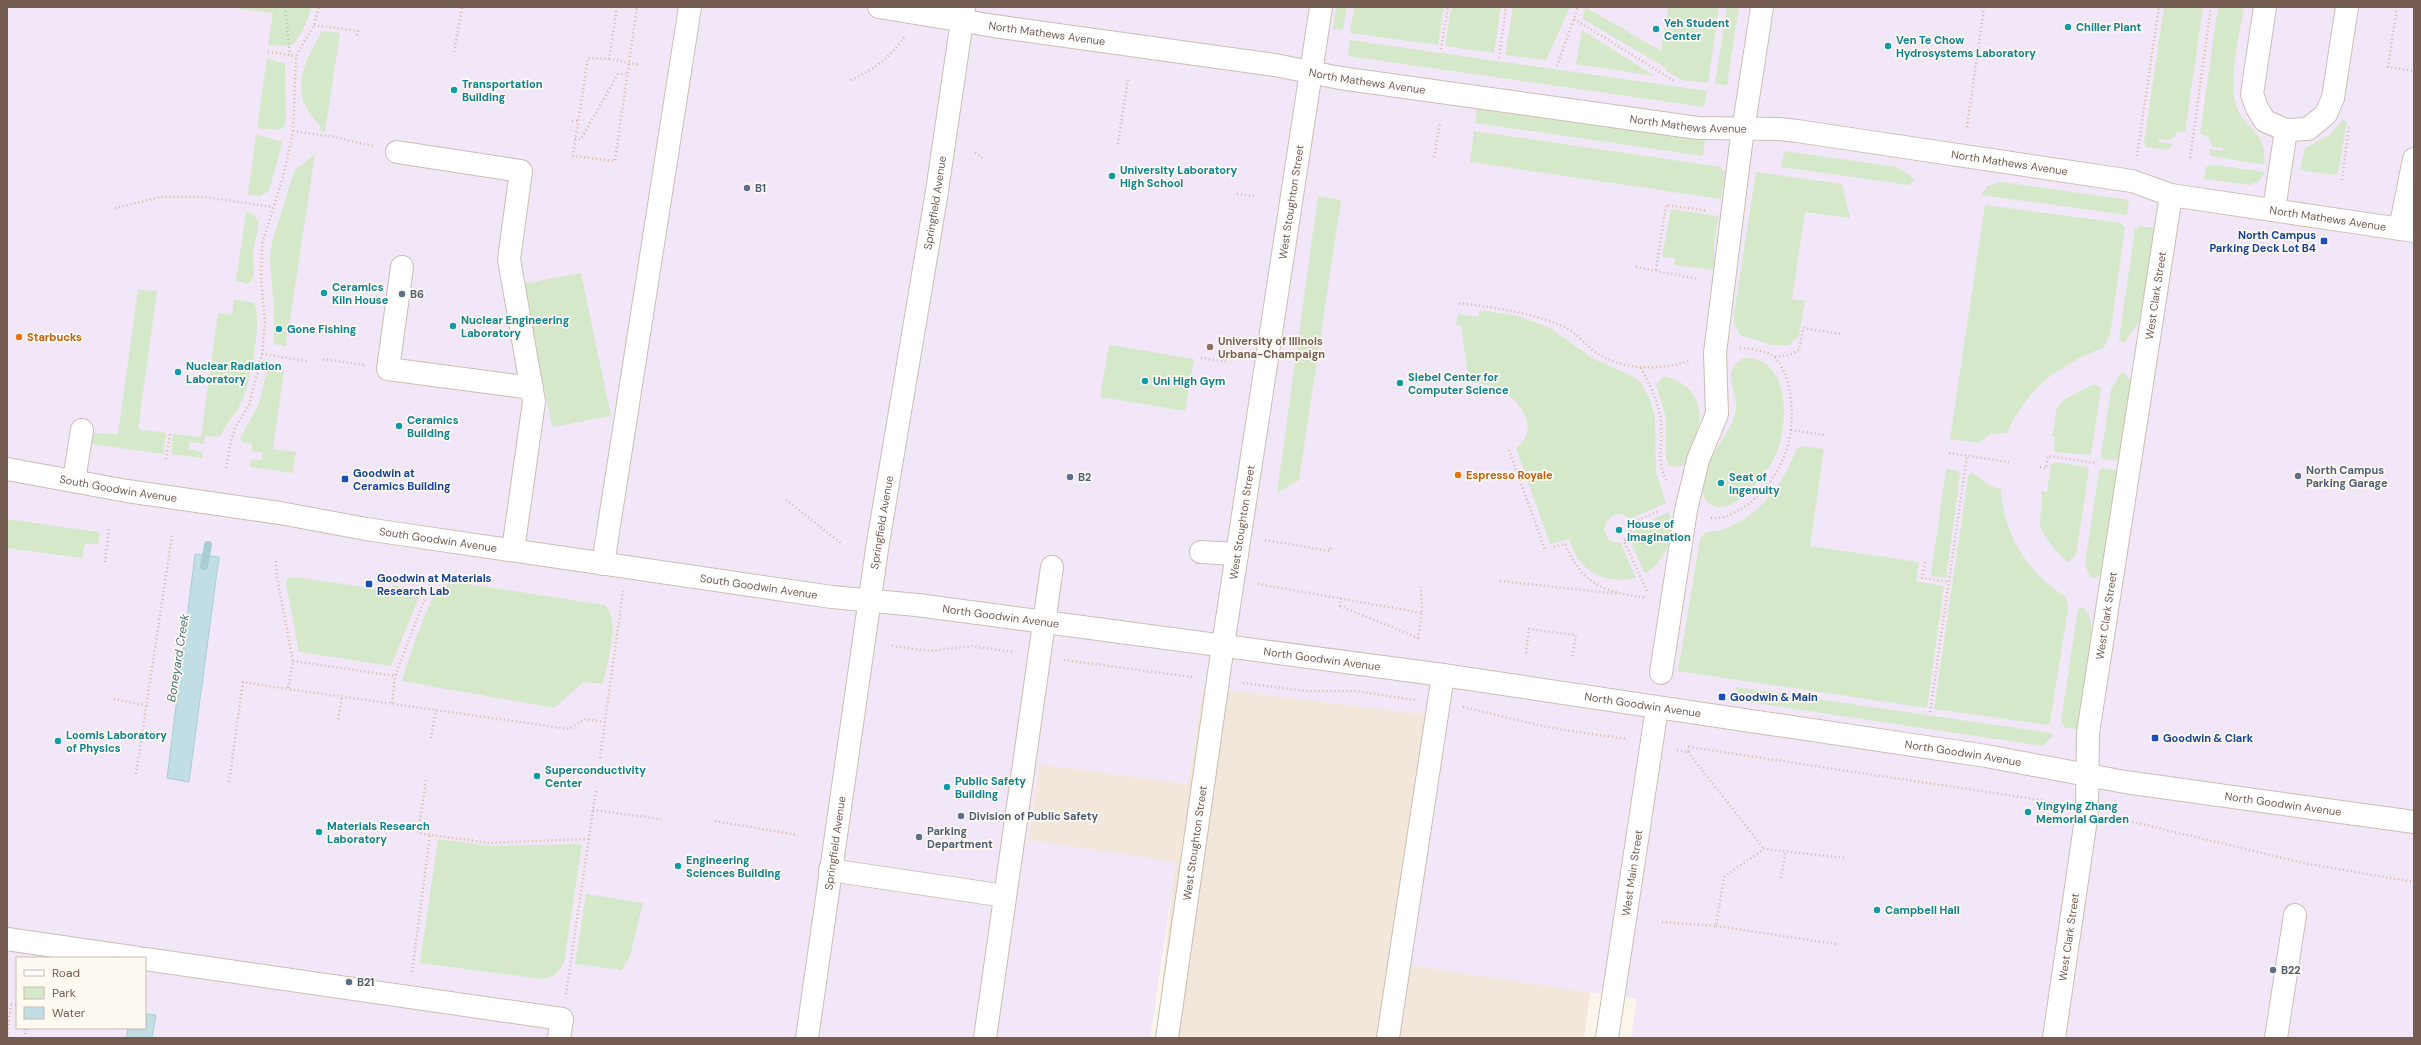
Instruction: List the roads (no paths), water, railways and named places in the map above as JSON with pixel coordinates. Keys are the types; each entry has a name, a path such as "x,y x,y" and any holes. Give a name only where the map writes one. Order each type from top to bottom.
{"street":[{"path":"603,564 690,7"},
{"name":"North Mathews Avenue","path":"879,7 963,13 1311,72 1698,128 1779,129 2132,182 2171,195 2407,230"},
{"name":"West Stoughton Street","path":"1166,1038 1223,645 1321,7"},
{"path":"1662,673 1682,506 1698,460 1717,414 1715,353 1725,284 1743,129 1762,7"},
{"path":"2265,7 2252,94 2257,108 2265,121 2286,130 2308,129 2326,114 2334,98 2347,7"},
{"name":"Springfield Avenue","path":"807,1038 830,870 897,420 937,191 963,13"},
{"path":"2274,210 2286,130"},
{"path":"397,152 521,171 509,260 534,402 514,550"},
{"path":"2407,230 2414,159"},
{"name":"West Clark Street","path":"2054,1038 2087,812 2088,734 2171,195"},
{"path":"402,267 388,369 532,388"},
{"path":"74,481 82,430"},
{"name":"South Goodwin Avenue","path":"7,469 74,481 603,564 832,597 870,600"},
{"path":"1201,552 1237,554"},
{"path":"985,1038 1052,567"},
{"name":"North Goodwin Avenue","path":"870,600 1444,675 1986,756 2125,782 2414,822"},
{"path":"1388,1038 1444,675"},
{"name":"West Main Street","path":"1607,1038 1657,708"},
{"path":"830,870 1005,896"},
{"path":"2276,1038 2295,915"},
{"path":"7,939 131,957"},
{"path":"146,959 409,997 561,1028"}],"water":[{"path":"195,554 219,557 189,782 167,778"},
{"path":"146,1014 156,1015 152,1038 126,1038 128,1029 146,1029"}],"waterway":[{"name":"Boneyard Creek","path":"204,566 208,545"}],"place":[{"name":"Chiller Plant","path":"2068,27"},
{"name":"Yeh Student Center","path":"1656,29"},
{"name":"Ven Te Chow Hydrosystems Laboratory","path":"1888,46"},
{"name":"Transportation Building","path":"454,90"},
{"name":"University Laboratory High School","path":"1112,176"},
{"name":"B1","path":"747,188"},
{"name":"North Campus Parking Deck Lot B4","path":"2324,241"},
{"name":"Ceramics Kiln House","path":"324,293"},
{"name":"B6","path":"402,294"},
{"name":"Nuclear Engineering Laboratory","path":"453,326"},
{"name":"Gone Fishing","path":"279,329"},
{"name":"Starbucks","path":"19,337"},
{"name":"University of Illinois Urbana-Champaign","path":"1210,347"},
{"name":"Nuclear Radiation Laboratory","path":"178,372"},
{"name":"Uni High Gym","path":"1145,381"},
{"name":"Siebel Center for Computer Science","path":"1400,383"},
{"name":"Ceramics Building","path":"399,426"},
{"name":"Espresso Royale","path":"1458,475"},
{"name":"North Campus Parking Garage","path":"2298,476"},
{"name":"B2","path":"1070,477"},
{"name":"Goodwin at Ceramics Building","path":"345,479"},
{"name":"Seat of Ingenuity","path":"1721,483"},
{"name":"House of Imagination","path":"1619,530"},
{"name":"Goodwin at Materials Research Lab","path":"369,584"},
{"name":"Goodwin & Main","path":"1722,697"},
{"name":"Goodwin & Clark","path":"2155,738"},
{"name":"Loomis Laboratory of Physics","path":"58,741"},
{"name":"Superconductivity Center","path":"537,776"},
{"name":"Public Safety Building","path":"947,787"},
{"name":"Yingying Zhang Memorial Garden","path":"2028,812"},
{"name":"Division of Public Safety","path":"961,816"},
{"name":"Materials Research Laboratory","path":"319,832"},
{"name":"Parking Department","path":"919,837"},
{"name":"Engineering Sciences Building","path":"678,866"},
{"name":"Campbell Hall","path":"1877,910"},
{"name":"B22","path":"2273,970"},
{"name":"B21","path":"349,982"}]}
